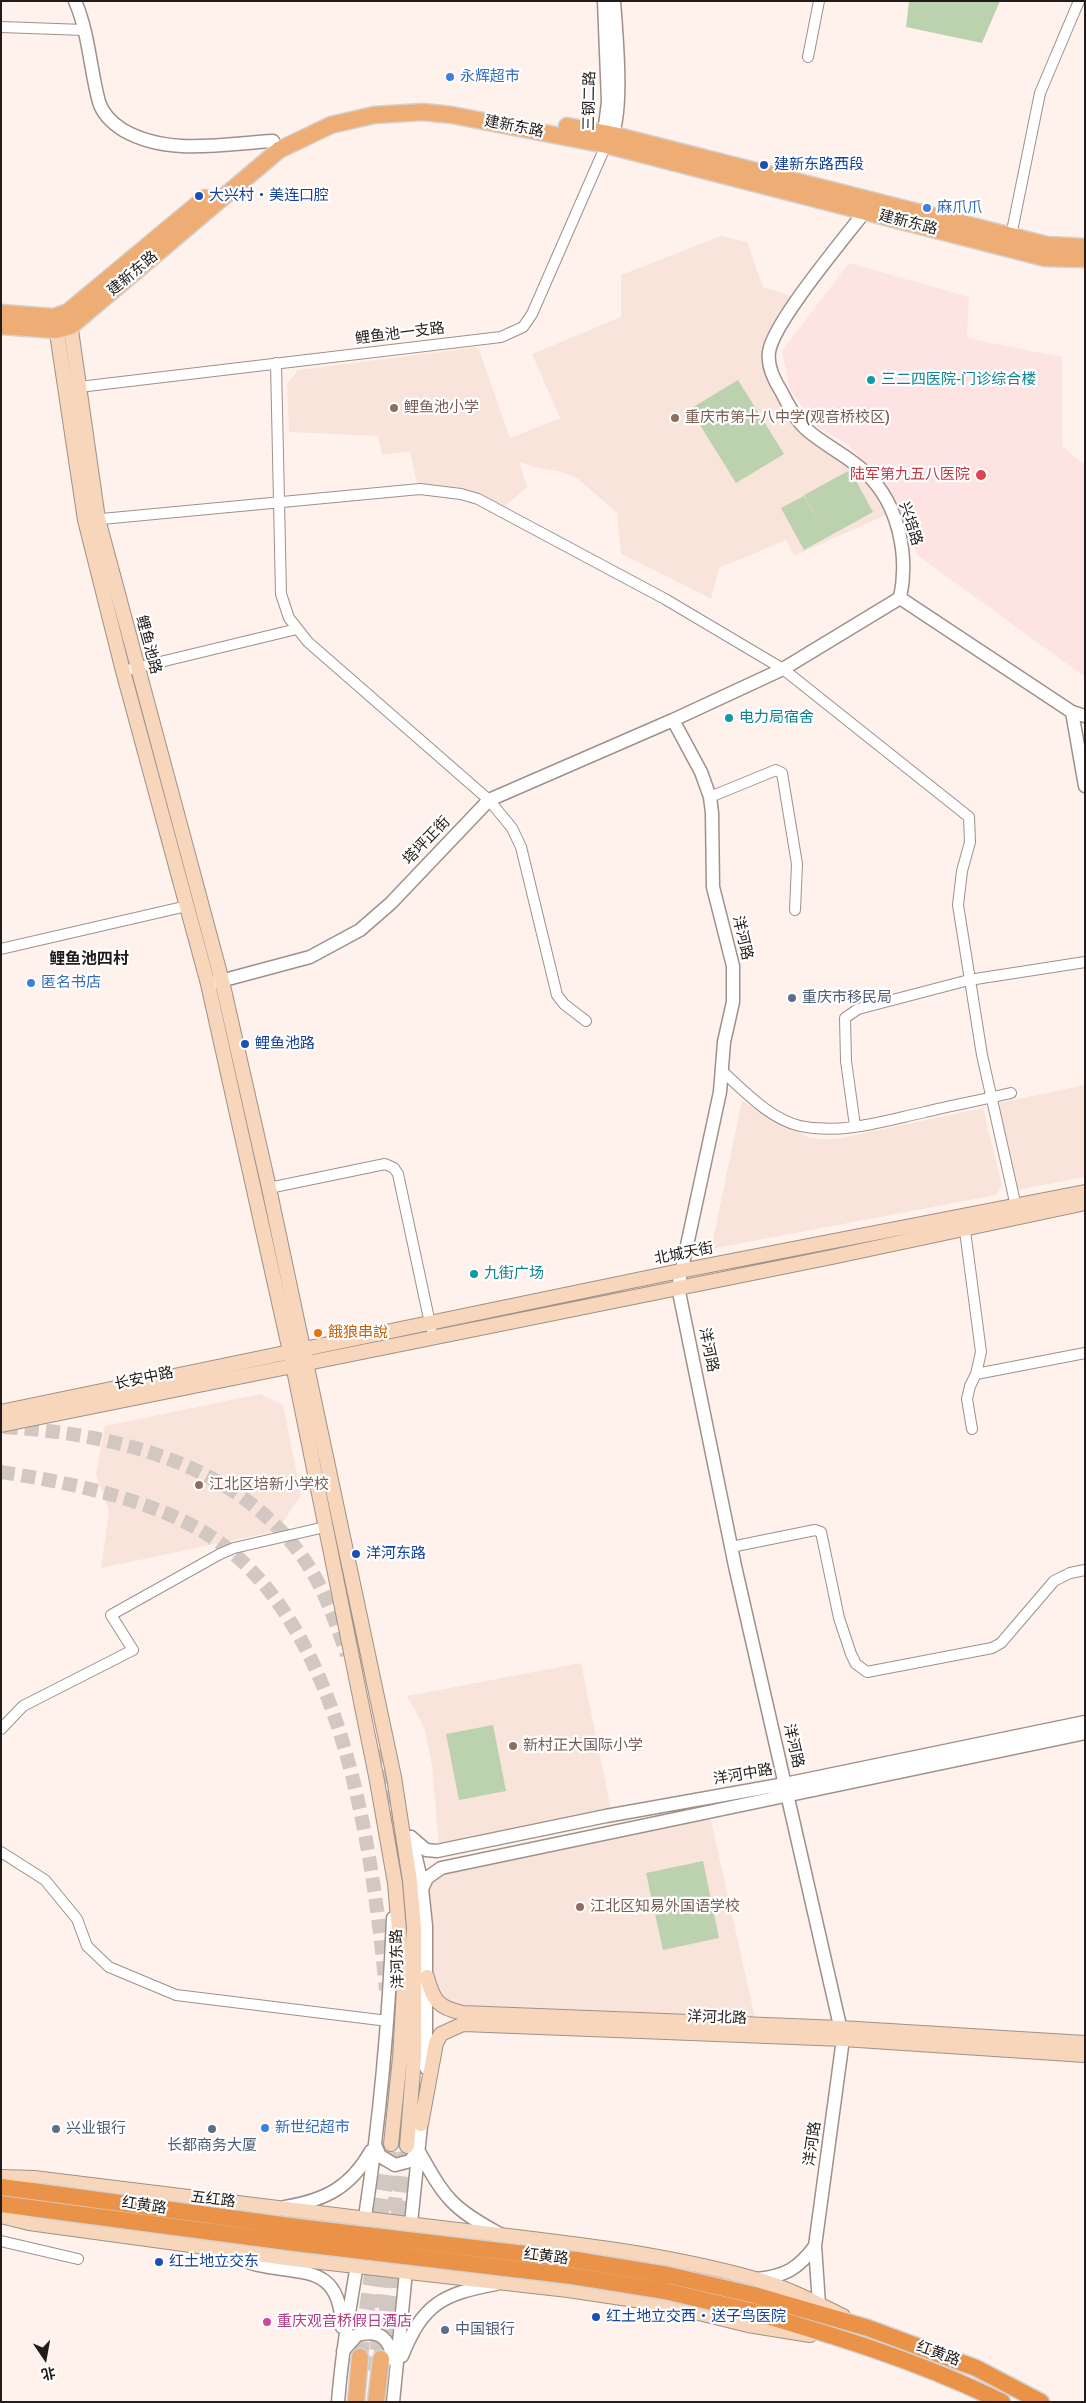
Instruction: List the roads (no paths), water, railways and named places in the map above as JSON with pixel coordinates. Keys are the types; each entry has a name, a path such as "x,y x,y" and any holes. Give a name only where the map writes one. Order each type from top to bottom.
{"highway":[{"name":"红黄路","path":"1,2186 297,2227 576,2260 756,2287 976,2368 1041,2402"},
{"name":"红黄路","path":"1,2204 304,2244 572,2276 665,2291 750,2311 863,2344 970,2386 1002,2402"}],"main road":[{"name":"建新东路","path":"62,321 273,141 302,125 327,115 350,109 396,103 453,105 608,137 868,207 1045,258 1085,259"},
{"name":"建新东路","path":"62,321 279,150 331,125 374,115 423,112 608,137"},
{"name":"建新东路","path":"868,207 1047,245 1085,247"},
{"path":"1,313 62,321"},
{"path":"1,326 62,321"},
{"name":"鲤鱼池路","path":"62,321 79,387 92,520 137,667 222,981 269,1188 298,1357"},
{"name":"鲤鱼池路","path":"62,321 92,520 123,670 208,984 298,1357"},
{"name":"北城天街","path":"1017,1212 1085,1192"},
{"name":"北城天街","path":"298,1357 433,1336 678,1287 1017,1212 1085,1203"},
{"name":"北城天街","path":"298,1357 430,1322 680,1271 964,1223"},
{"name":"长安中路","path":"1,1412 298,1357"},
{"name":"长安中路","path":"1,1425 298,1357"},
{"name":"洋河东路","path":"298,1357 326,1527 377,1781 395,1883 404,1989 391,2144"},
{"name":"洋河东路","path":"298,1357 394,1777 410,1880 414,1928 413,2148"},
{"name":"洋河北路","path":"427,1977 431,1994 442,2006 463,2013 842,2033 1085,2043"},
{"name":"洋河北路","path":"421,2124 436,2043 441,2034 463,2024 842,2033 1085,2054"},
{"name":"五红路","path":"1,2177 34,2178 503,2235 669,2259 756,2287 819,2304 868,2328"},
{"path":"273,2256 282,2249 289,2233 285,2216 279,2208"},
{"path":"1,2216 29,2223 273,2256 568,2290 662,2304 748,2325 863,2344"},
{"path":"503,2235 488,2240 481,2246 478,2257 480,2268 487,2276 504,2282"},
{"path":"356,2402 360,2357"},
{"path":"376,2402 381,2359"}],"street":[{"path":"75,1 84,30 99,104 105,115 126,132 147,142 164,145 198,146 273,141"},
{"name":"三钢二路","path":"604,1 608,137"},
{"name":"三钢二路","path":"608,137 617,103 614,1"},
{"path":"808,57 819,1"},
{"path":"1011,236 1040,93 1079,1"},
{"path":"1,27 84,30"},
{"name":"鲤鱼池一支路","path":"79,387 501,337 516,332 532,314 608,137"},
{"name":"兴培路","path":"868,207 781,324 769,352 770,365 773,378 794,415 804,428 852,461 869,475 882,492 897,528 904,557 905,577 900,598"},
{"path":"276,364 280,594 289,618 308,642 489,800 512,828 521,848 557,995 564,1004 586,1021"},
{"path":"92,520 420,489 461,494 478,499 665,599 783,669 969,816 970,842 962,870 958,905 969,980 991,1098 1017,1212"},
{"path":"673,720 783,669 900,598 1072,712 1085,716"},
{"path":"123,670 297,629"},
{"path":"1072,712 1085,786"},
{"name":"塔坪正街","path":"208,984 310,957 360,930 391,903 489,800 673,720"},
{"name":"洋河路","path":"673,720 701,772 710,797 713,887 733,966 733,1002 724,1042 722,1071 706,1161 680,1271 678,1287 731,1547 842,2033 815,2246 819,2304"},
{"path":"710,797 776,770 782,773 798,864 795,910"},
{"path":"1,949 187,906"},
{"path":"855,1126 846,1061 845,1018 858,1009 969,980 1085,962"},
{"path":"722,1071 768,1110 799,1126 835,1129 1011,1094"},
{"path":"269,1188 385,1164 394,1168 398,1174 433,1336"},
{"path":"964,1223 981,1352 967,1399 972,1429"},
{"path":"976,1374 1085,1353"},
{"path":"1,1729 23,1706 133,1650 111,1614 234,1548 326,1527"},
{"path":"731,1547 815,1530 820,1532 839,1618 851,1654 856,1664 867,1672 992,1648 1001,1643 1054,1581 1085,1570"},
{"name":"洋河中路","path":"422,1889 426,1878 441,1868 1085,1722"},
{"name":"洋河中路","path":"411,1837 426,1850 438,1850 606,1816 786,1789 1085,1734"},
{"path":"374,2145 380,2156 395,2165 410,2161 421,2124 427,2060 427,1977 422,1889 411,1837 394,1777"},
{"path":"1,1852 46,1880 77,1919 87,1946 109,1967 176,1994 388,2021"},
{"path":"338,2402 342,2352 364,2219 388,2021 395,1883"},
{"path":"279,2208 308,2203 336,2190 361,2168 374,2145"},
{"path":"393,2402 411,2224 413,2148"},
{"path":"413,2148 436,2183 457,2208 470,2218 503,2235"},
{"path":"1,2241 78,2259"},
{"path":"204,2246 258,2265 305,2271 318,2276 327,2283 335,2294 340,2307 342,2352"},
{"path":"756,2287 792,2270 804,2262 815,2246"},
{"path":"396,2370 410,2336 431,2307 465,2290 504,2282"},
{"path":"342,2352 357,2335 375,2333 385,2338 390,2345 396,2370"}],"tunnel":[{"path":"4,1427 90,1437 132,1447 174,1461 213,1479 249,1502 281,1530 308,1565 335,1620 347,1655"},
{"path":"1,1472 54,1481 111,1494 166,1513 191,1525 213,1538 257,1577 293,1625 321,1682 343,1743 359,1807 371,1871 386,1990"},
{"path":"377,1750 392,1812 406,1936"},
{"path":"389,2039 392,2092"},
{"path":"391,2232 402,2146 405,2062"},
{"path":"360,2357 391,2144"},
{"path":"381,2359 407,2146"},
{"path":"374,2371 388,2259"}],"place":[{"name":"永辉超市","path":"450,77"},
{"name":"建新东路西段","path":"764,165"},
{"name":"大兴村‧美连口腔","path":"199,196"},
{"name":"麻爪爪","path":"927,208"},
{"name":"三二四医院-门诊综合楼","path":"871,380"},
{"name":"鲤鱼池小学","path":"394,408"},
{"name":"重庆市第十八中学(观音桥校区)","path":"675,418"},
{"name":"陆军第九五八医院","path":"981,475"},
{"name":"电力局宿舍","path":"729,718"},
{"name":"匿名书店","path":"31,983"},
{"name":"重庆市移民局","path":"792,998"},
{"name":"鲤鱼池路","path":"245,1044"},
{"name":"九街广场","path":"474,1274"},
{"name":"餓狼串說","path":"318,1333"},
{"name":"江北区培新小学校","path":"199,1485"},
{"name":"洋河东路","path":"356,1554"},
{"name":"新村正大国际小学","path":"513,1746"},
{"name":"江北区知易外国语学校","path":"580,1907"},
{"name":"新世纪超市","path":"265,2128"},
{"name":"兴业银行","path":"56,2129"},
{"name":"长都商务大厦","path":"212,2129"},
{"name":"红土地立交东","path":"159,2262"},
{"name":"红土地立交西‧送子鸟医院","path":"596,2317"},
{"name":"重庆观音桥假日酒店","path":"267,2322"},
{"name":"中国银行","path":"445,2330"}],"district":[{"name":"鲤鱼池四村","path":"89,960"}]}
